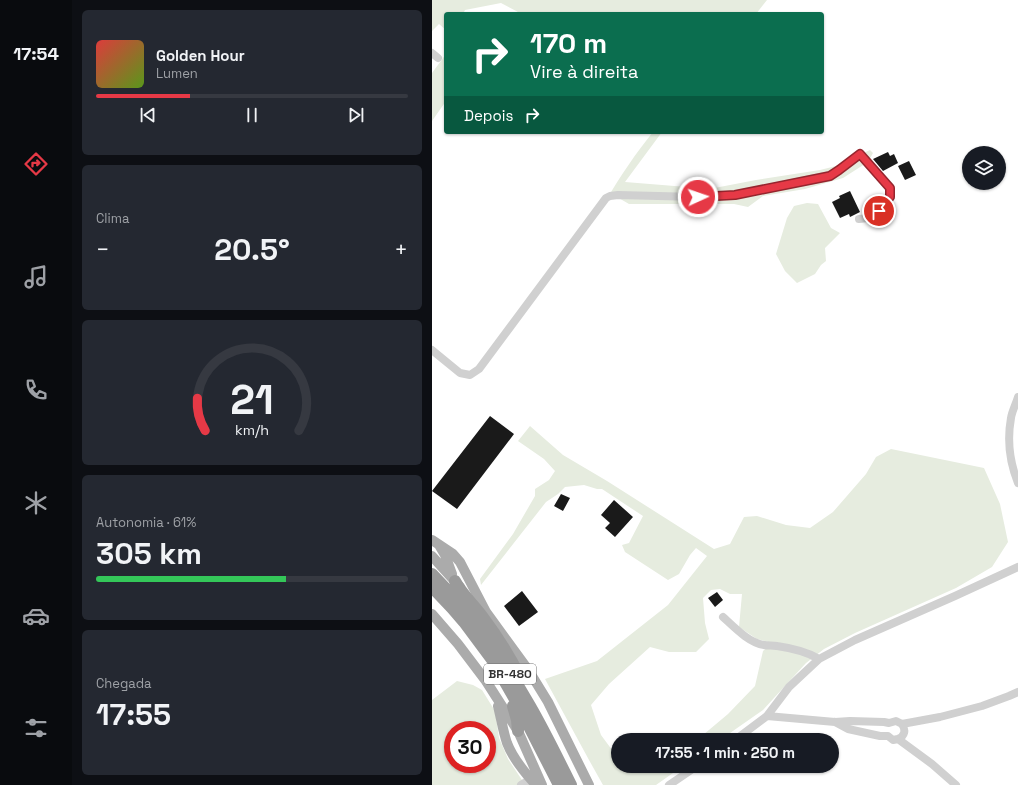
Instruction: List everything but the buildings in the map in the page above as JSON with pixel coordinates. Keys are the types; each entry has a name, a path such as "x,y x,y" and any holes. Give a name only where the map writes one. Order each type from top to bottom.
{"highway":[{"name":"BR-480","path":"432,574 447,589 486,637 530,706 571,785"},
{"path":"455,581 462,593 494,632 511,658 522,680 530,706"},
{"name":"BR-480","path":"432,587 464,622 493,661 517,703 559,785"},
{"path":"464,622 474,643 514,708 518,731"}],"main road":[{"path":"435,542 447,560 455,581"},
{"path":"435,542 453,554 460,562 486,612 529,672 544,696 589,785"},
{"path":"432,556 486,612"},
{"path":"432,614 458,644 486,681 518,731 542,785"},
{"path":"496,698 511,752 520,766 534,782"},
{"path":"518,731 520,766"}],"street":[{"path":"432,350 460,373 470,375 479,369 606,198 610,196 698,197 735,195 830,176 860,154 890,188 890,197 879,211 868,218 859,219"},
{"path":"1018,397 1011,417 1010,442 1013,472 1018,484"},
{"path":"744,733 767,716 789,688 819,659 855,640 1014,568 1018,560"},
{"path":"722,617 751,641 764,645 775,645 810,653 819,659"},
{"path":"902,724 940,717 982,706 1018,692"},
{"path":"767,716 835,722 857,721 889,723 896,721 902,724 905,730 903,736 898,739 891,739 888,736 880,736 848,729 835,722"},
{"path":"888,736 886,729 889,723"},
{"path":"898,739 932,764 956,785"},
{"path":"669,785 687,773"},
{"path":"521,785 534,782"}],"shaded area":[{"path":"432,0 767,0 758,12 518,12 501,3 465,10 464,12 444,12 444,28 439,24 432,31"},
{"path":"444,57 444,104 432,121 432,73"},
{"path":"652,134 661,134 625,182 687,187 704,190 820,170 836,166 870,150 873,153 868,162 843,178 805,189 763,196 748,207 734,204 629,204 617,197 607,199"},
{"path":"807,203 818,204 831,228 840,233 825,248 826,261 821,265 815,274 797,283 785,271 776,254 787,218 794,206"},
{"path":"530,426 563,455 714,549 730,544 744,517 757,516 786,525 810,528 833,512 866,474 876,457 891,449 984,468 1000,504 1008,542 992,567 956,588 855,633 824,649 806,663 763,710 730,733 705,733 728,714 755,686 763,651 772,643 757,639 739,627 742,594 730,594 720,589 711,590 703,598 705,623 709,639 696,652 669,652 650,647 609,684 591,705 601,735 611,749 611,773 673,773 656,785 603,785 545,679 597,661 668,605 707,556 696,548 679,574 668,580 625,552 622,545 629,543 643,516 602,489 584,485 565,487 546,502 481,585 480,579 513,534 535,496 535,489 549,480 555,471 544,459 518,441"},
{"path":"457,681 473,685 482,690 495,711 499,738 508,759 524,783 521,785 432,785 432,700"}],"route":[{"path":"698,197 735,195 830,176 860,154 890,188 890,197 879,211"}]}
